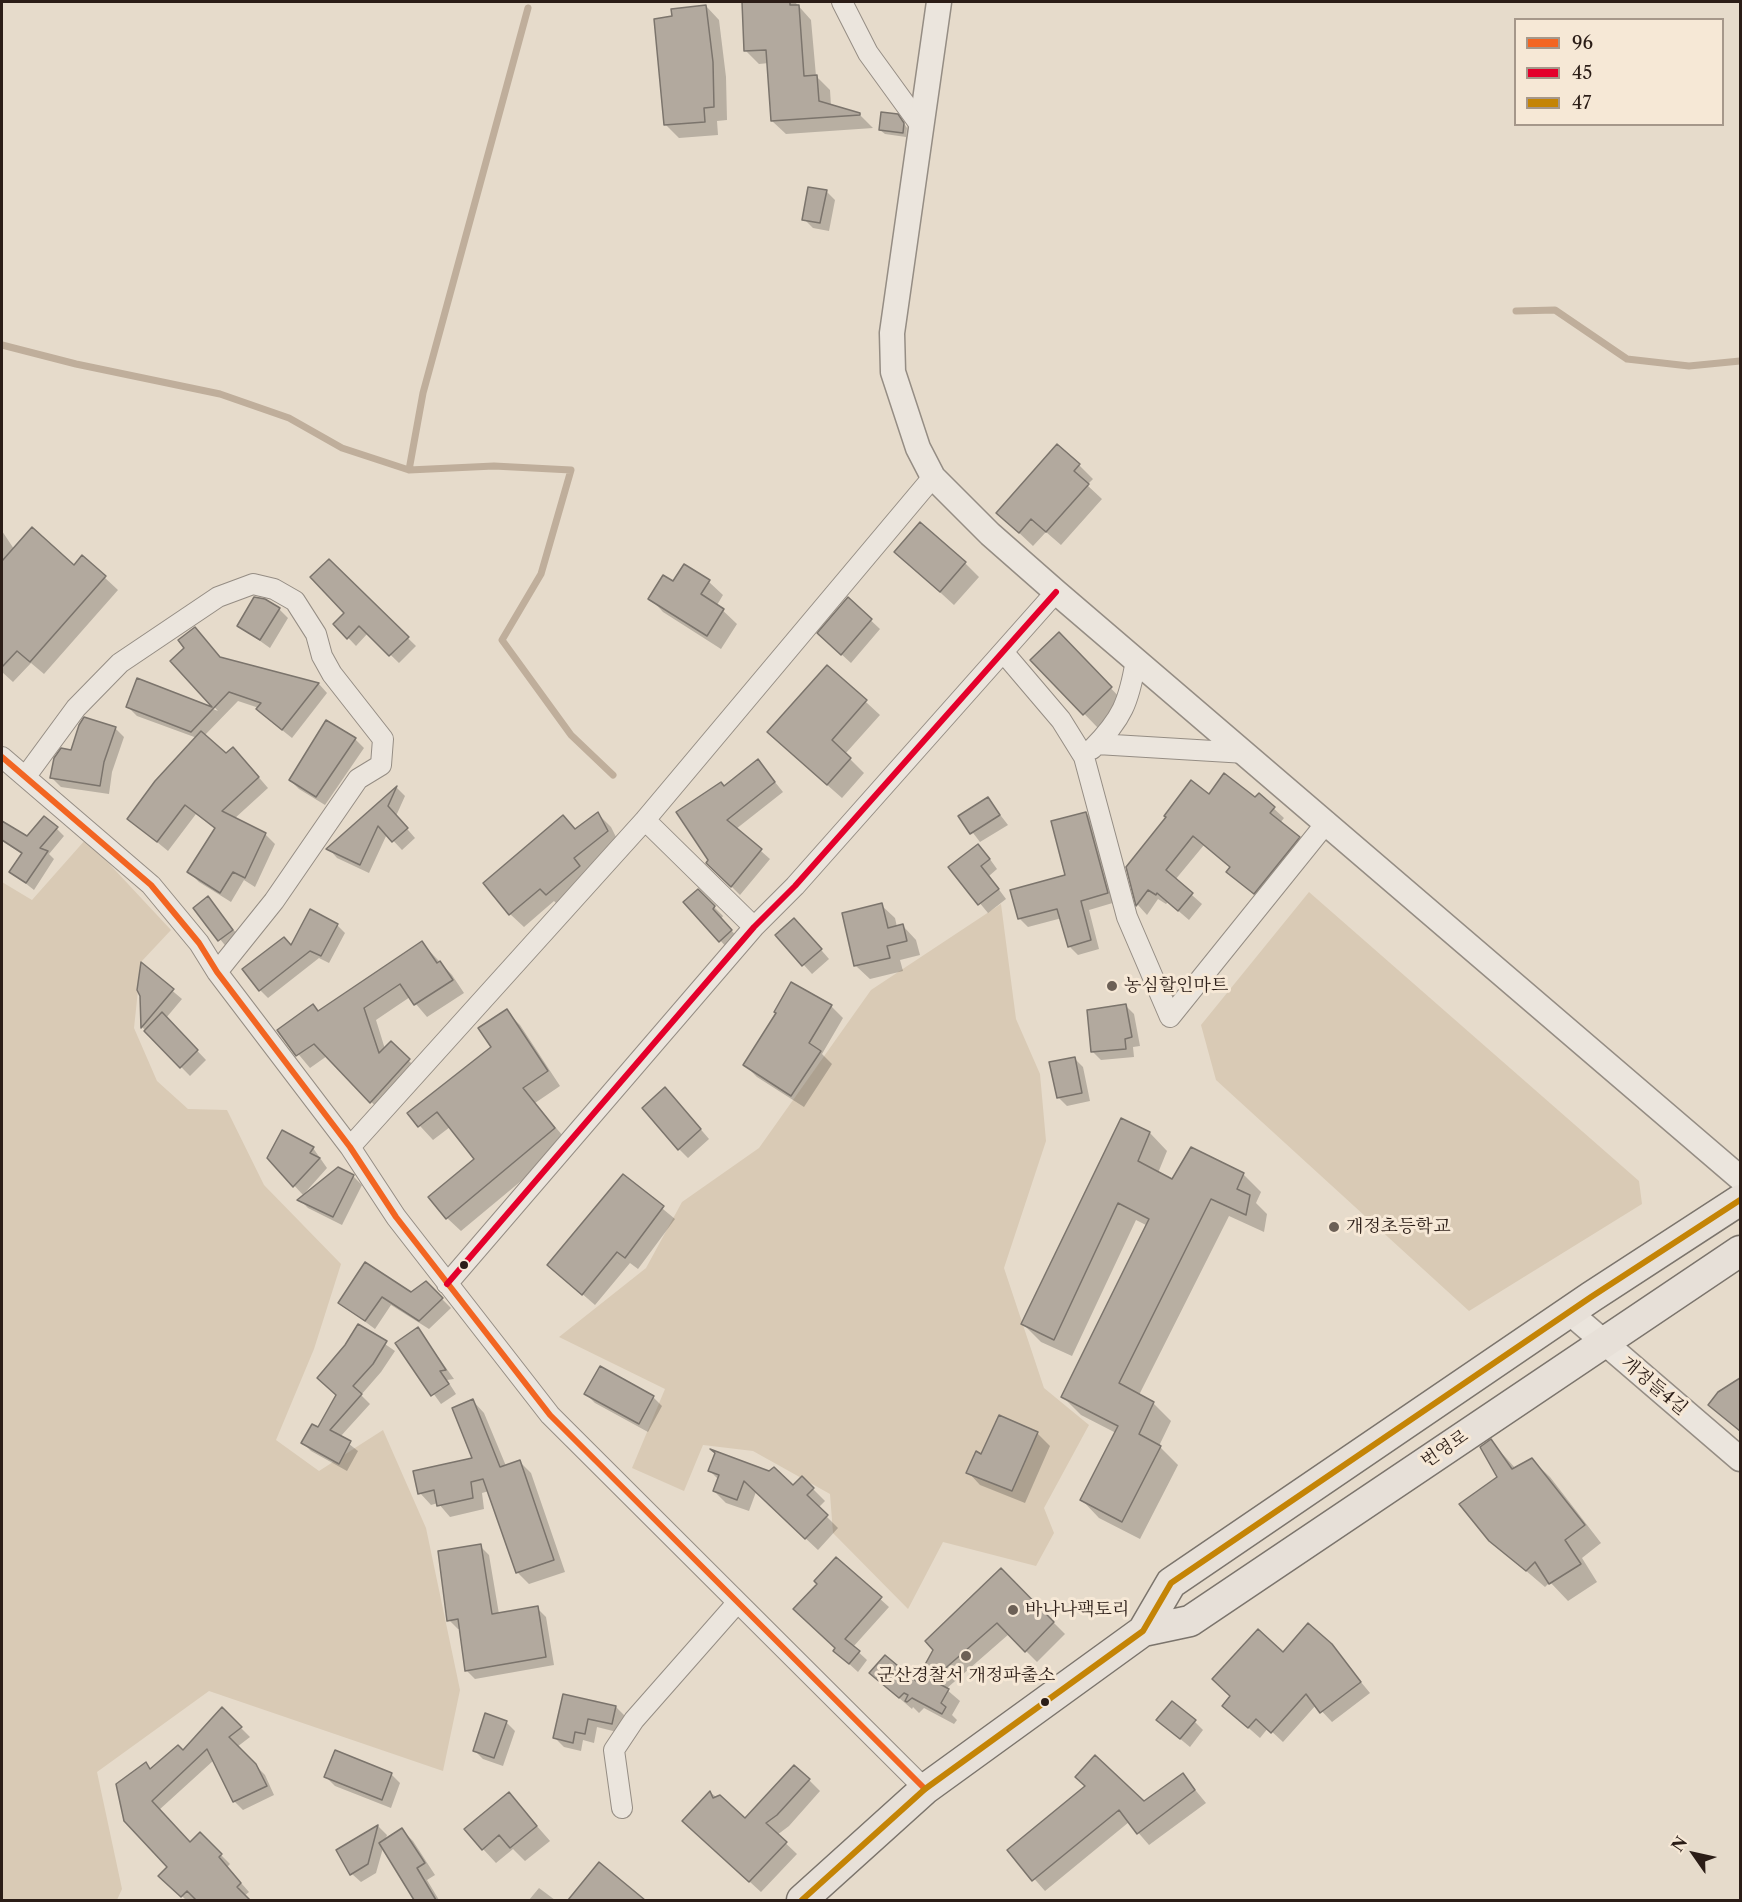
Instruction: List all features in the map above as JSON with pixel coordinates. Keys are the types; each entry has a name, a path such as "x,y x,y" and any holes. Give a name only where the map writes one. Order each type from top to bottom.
{"main road":[{"name":"번영로","path":"802,1900 926,1789 1143,1631 1171,1583 1569,1312 1740,1200"},
{"name":"번영로","path":"1143,1631 1190,1621 1740,1251"}],"street":[{"path":"842,2 868,53 921,126"},
{"path":"939,2 892,333 893,372 918,448 933,477 990,534 1056,592 1328,822 1740,1178"},
{"path":"350,1147 645,820 933,477"},
{"path":"26,776 76,708 120,663 218,597 253,584 274,589 294,601 316,634 322,656 332,674 383,739 381,765 358,779 274,901 217,972"},
{"path":"447,1284 754,927 795,886 1056,592"},
{"path":"1004,653 1090,750 1127,917 1170,1017 1328,822"},
{"path":"1090,750 1114,727 1130,694 1136,660"},
{"path":"1090,750 1246,753"},
{"path":"2,757 151,885 199,943 217,972 350,1147 396,1217 550,1415 926,1789"},
{"path":"645,820 754,927"},
{"name":"개정들4길","path":"1569,1312 1740,1459"},
{"path":"622,1808 614,1750 634,1720 737,1603"}],"shaded area":[{"path":"86,839 171,930 141,962 134,1028 157,1081 188,1109 227,1110 264,1185 341,1264 314,1349 276,1440 319,1471 383,1430 426,1528 460,1690 443,1771 209,1691 97,1772 122,1889 117,1900 2,1900 2,882 32,900"},
{"path":"1309,892 1639,1181 1642,1204 1469,1311 1216,1080 1201,1025"},
{"path":"1001,904 1016,1019 1040,1074 1046,1141 1004,1268 1044,1388 1089,1425 1044,1508 1054,1533 1036,1566 943,1542 908,1609 833,1533 830,1494 753,1451 703,1445 684,1491 632,1468 665,1389 559,1337 646,1268 682,1202 759,1148 871,990"}],"building":[{"path":"742,2 790,2 790,5 799,5 804,76 817,75 819,101 860,113 860,115 771,121 766,50 744,51"},
{"path":"706,5 713,62 714,107 704,108 705,122 664,125 654,19 672,16 671,9"},
{"path":"881,112 898,114 904,123 903,133 879,130"},
{"path":"808,187 827,190 820,223 802,220"},
{"path":"1057,444 1080,464 1074,471 1089,484 1046,532 1031,519 1019,533 996,513"},
{"path":"920,522 966,562 940,592 894,552"},
{"path":"32,527 74,565 82,555 106,576 30,662 17,651 2,667 2,561"},
{"path":"329,559 409,637 389,656 359,626 347,639 333,624 344,613 310,577"},
{"path":"684,564 710,580 701,594 724,609 707,636 648,599 663,575 673,581"},
{"path":"254,597 265,599 280,608 260,640 237,626"},
{"path":"848,597 872,619 841,655 817,633"},
{"path":"195,627 220,657 319,683 282,730 256,709 261,703 229,692 191,732 126,707 137,678 212,707 170,661 184,648 178,640"},
{"path":"1059,632 1112,687 1083,715 1030,660"},
{"path":"827,665 867,700 832,740 851,758 827,785 767,732"},
{"path":"84,717 116,727 104,762 100,786 50,778 54,758 61,748 71,750"},
{"path":"326,720 356,738 316,797 289,780"},
{"path":"201,731 226,753 233,747 259,777 222,811 266,833 245,878 233,872 220,893 187,872 215,828 185,805 157,842 127,819 155,781"},
{"path":"758,759 775,782 727,820 762,849 731,887 706,863 708,860 676,812 721,782 724,786"},
{"path":"1224,773 1255,797 1259,793 1275,807 1270,813 1300,837 1254,894 1226,872 1230,867 1193,836 1166,870 1193,893 1178,911 1157,893 1156,895 1148,890 1136,906 1126,867 1166,817 1164,816 1191,780 1209,794"},
{"path":"397,786 388,806 408,828 392,842 378,826 360,865 326,849"},
{"path":"988,797 1000,815 970,834 958,816"},
{"path":"598,812 608,831 574,858 580,866 546,895 540,889 509,915 483,883 563,815 575,829"},
{"path":"1086,812 1108,893 1081,901 1091,940 1068,947 1057,909 1018,919 1010,890 1065,875 1051,821"},
{"path":"44,816 58,827 40,848 48,851 26,883 9,872 22,853 2,840 2,821 27,836"},
{"path":"978,844 990,859 981,866 999,889 978,905 948,867"},
{"path":"698,889 715,906 713,909 732,930 719,942 683,902"},
{"path":"208,896 233,930 218,941 193,908"},
{"path":"882,903 888,928 903,924 907,941 887,946 890,958 854,966 842,913"},
{"path":"310,909 338,924 321,956 310,951 259,991 242,969 284,937 291,945"},
{"path":"794,918 822,949 802,966 775,935"},
{"path":"422,941 437,963 440,961 453,980 414,1005 400,984 364,1008 379,1053 391,1041 410,1059 370,1103 314,1044 296,1056 277,1030 313,1004 318,1011"},
{"path":"141,962 174,989 141,1028 140,996 137,990"},
{"path":"791,982 832,1005 809,1043 821,1051 791,1096 743,1065 776,1013 774,1012"},
{"path":"1126,1004 1132,1037 1125,1039 1126,1049 1091,1052 1087,1010"},
{"path":"507,1009 548,1071 523,1088 555,1128 446,1219 428,1197 474,1159 437,1112 418,1127 407,1113 491,1047 478,1028"},
{"path":"162,1012 198,1050 180,1068 144,1031"},
{"path":"1075,1057 1082,1093 1057,1098 1049,1062"},
{"path":"665,1087 701,1129 678,1150 642,1108"},
{"path":"1121,1118 1150,1132 1138,1161 1172,1179 1191,1147 1244,1173 1237,1189 1250,1195 1246,1215 1211,1199 1119,1383 1154,1402 1139,1434 1161,1446 1122,1522 1080,1500 1118,1426 1061,1397 1149,1219 1118,1203 1054,1340 1021,1324"},
{"path":"282,1130 314,1147 310,1153 320,1158 293,1187 267,1158"},
{"path":"338,1167 354,1175 333,1217 297,1200"},
{"path":"623,1174 664,1206 625,1258 617,1252 582,1295 547,1265"},
{"path":"365,1262 411,1292 426,1281 443,1298 419,1321 382,1297 365,1321 338,1303"},
{"path":"358,1324 387,1341 373,1364 353,1386 362,1394 330,1430 351,1441 339,1464 301,1443 312,1424 318,1427 336,1395 317,1378 345,1345"},
{"path":"418,1327 446,1370 440,1371 449,1384 431,1396 395,1343"},
{"path":"600,1366 654,1396 639,1424 584,1394"},
{"path":"1740,1378 1740,1431 1708,1405 1718,1392"},
{"path":"473,1399 500,1467 520,1460 554,1560 516,1573 483,1479 471,1482 473,1498 437,1506 434,1490 418,1494 413,1471 472,1458 452,1408"},
{"path":"999,1415 1038,1432 1012,1491 966,1473 976,1451 981,1454"},
{"path":"1491,1439 1512,1469 1532,1458 1585,1525 1565,1540 1581,1564 1549,1584 1535,1562 1526,1571 1489,1541 1459,1504 1497,1477 1480,1447"},
{"path":"710,1449 769,1471 774,1467 793,1485 802,1476 814,1488 807,1495 828,1515 805,1539 744,1481 737,1500 713,1491 719,1475 708,1471 715,1453"},
{"path":"481,1544 492,1614 538,1606 546,1657 465,1671 458,1619 447,1621 438,1551"},
{"path":"836,1557 882,1597 845,1639 860,1651 849,1664 833,1651 835,1648 793,1609 817,1584 814,1581"},
{"path":"1001,1568 1054,1622 1025,1652 997,1623 932,1680 949,1689 941,1703 946,1707 942,1714 912,1698 905,1701 908,1695 904,1693 899,1698 869,1673 885,1655 916,1681 933,1650 925,1641"},
{"path":"1308,1623 1332,1644 1361,1682 1320,1713 1306,1694 1271,1733 1256,1719 1248,1728 1222,1706 1230,1696 1212,1679 1258,1629 1283,1652"},
{"path":"563,1694 616,1706 612,1724 588,1719 585,1734 575,1732 573,1743 553,1738"},
{"path":"1172,1701 1196,1720 1180,1739 1156,1720"},
{"path":"222,1707 242,1727 229,1737 256,1764 267,1786 233,1802 207,1749 152,1801 190,1842 200,1832 222,1854 219,1857 241,1883 237,1887 250,1900 196,1900 187,1891 181,1897 158,1876 167,1867 124,1821 116,1784 146,1762 150,1769 178,1745 183,1750"},
{"path":"485,1713 507,1721 494,1758 473,1751"},
{"path":"335,1750 392,1773 382,1800 324,1777"},
{"path":"1095,1755 1144,1801 1183,1773 1195,1790 1137,1834 1119,1810 1032,1881 1007,1850 1085,1786 1075,1777"},
{"path":"794,1765 810,1779 777,1815 766,1823 787,1842 749,1882 682,1821 710,1791 713,1798 720,1795 745,1818"},
{"path":"509,1792 537,1826 510,1848 499,1835 482,1850 464,1829"},
{"path":"378,1825 368,1864 350,1875 336,1850"},
{"path":"402,1828 425,1863 417,1868 436,1900 414,1900 379,1843"},
{"path":"599,1862 645,1900 568,1900"}],"waterway":[{"path":"409,470 423,393 528,8"},
{"path":"1516,311 1555,310 1627,359 1689,366 1740,361"},
{"path":"2,345 76,364 220,394 289,418 342,448 409,470 494,466 571,470 541,574 502,640 571,735 613,775"}],"transit line":[{"name":"45","path":"447,1284 754,927 795,886 1056,592"},
{"name":"96","path":"2,757 151,885 199,943 217,972 350,1147 396,1217 550,1415 925,1789"},
{"name":"47","path":"802,1900 925,1789 1143,1631 1171,1583 1591,1297 1740,1200"}],"place":[{"name":"농심할인마트","path":"1112,986"},
{"name":"개정초등학교","path":"1334,1227"},
{"name":"바나나팩토리","path":"1013,1610"},
{"name":"군산경찰서 개정파출소","path":"966,1656"}]}
